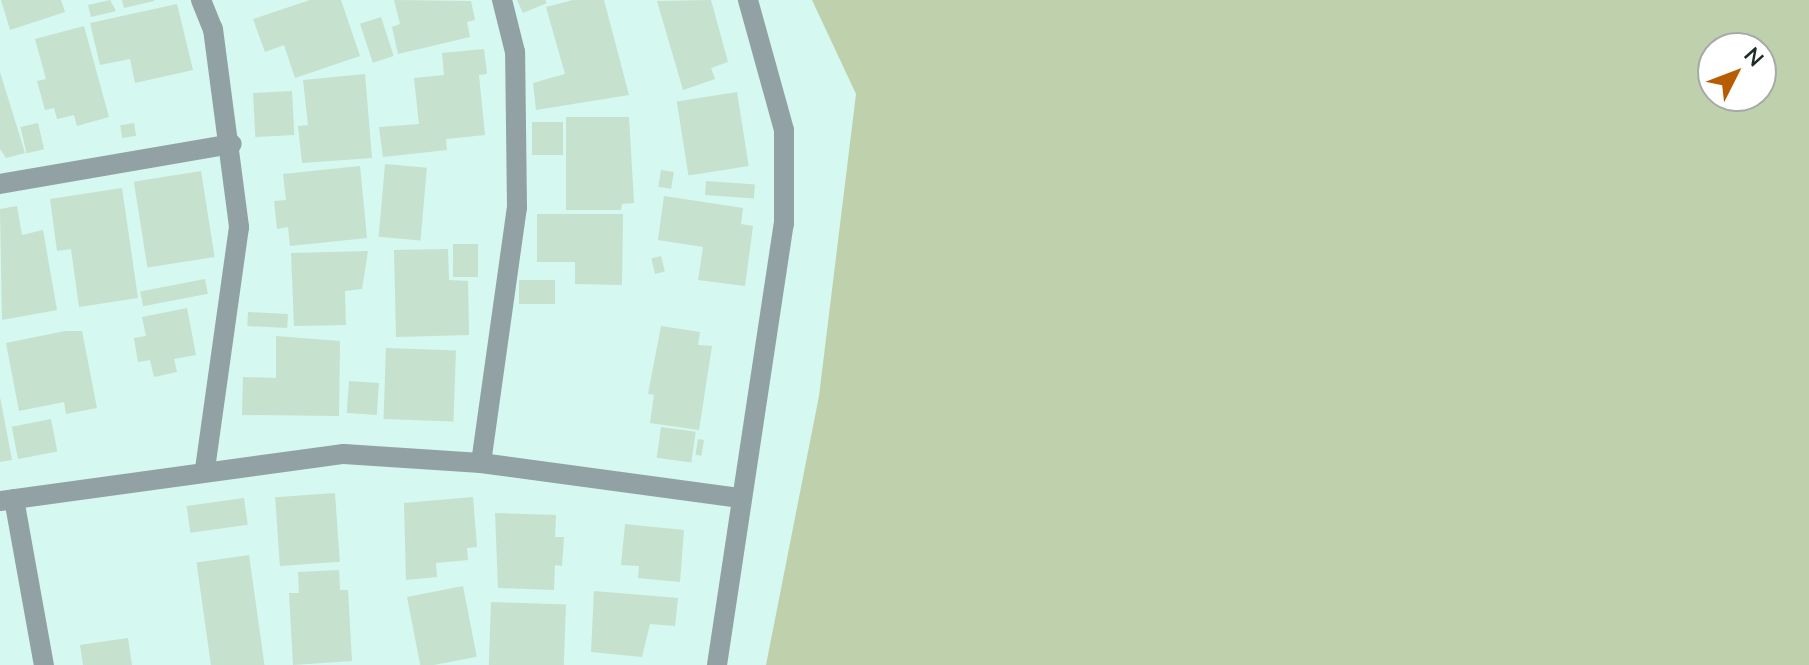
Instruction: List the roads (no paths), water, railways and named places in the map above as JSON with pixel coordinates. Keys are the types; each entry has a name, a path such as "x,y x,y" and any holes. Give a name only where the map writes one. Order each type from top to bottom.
{"street":[{"path":"201,0 213,29 232,144 239,227 205,470"},
{"path":"481,463 517,208 515,52 502,0"},
{"path":"717,665 784,224 784,130 748,0"},
{"path":"0,184 232,144"},
{"path":"44,665 7,500 205,470 344,454 481,463 741,498"}]}
